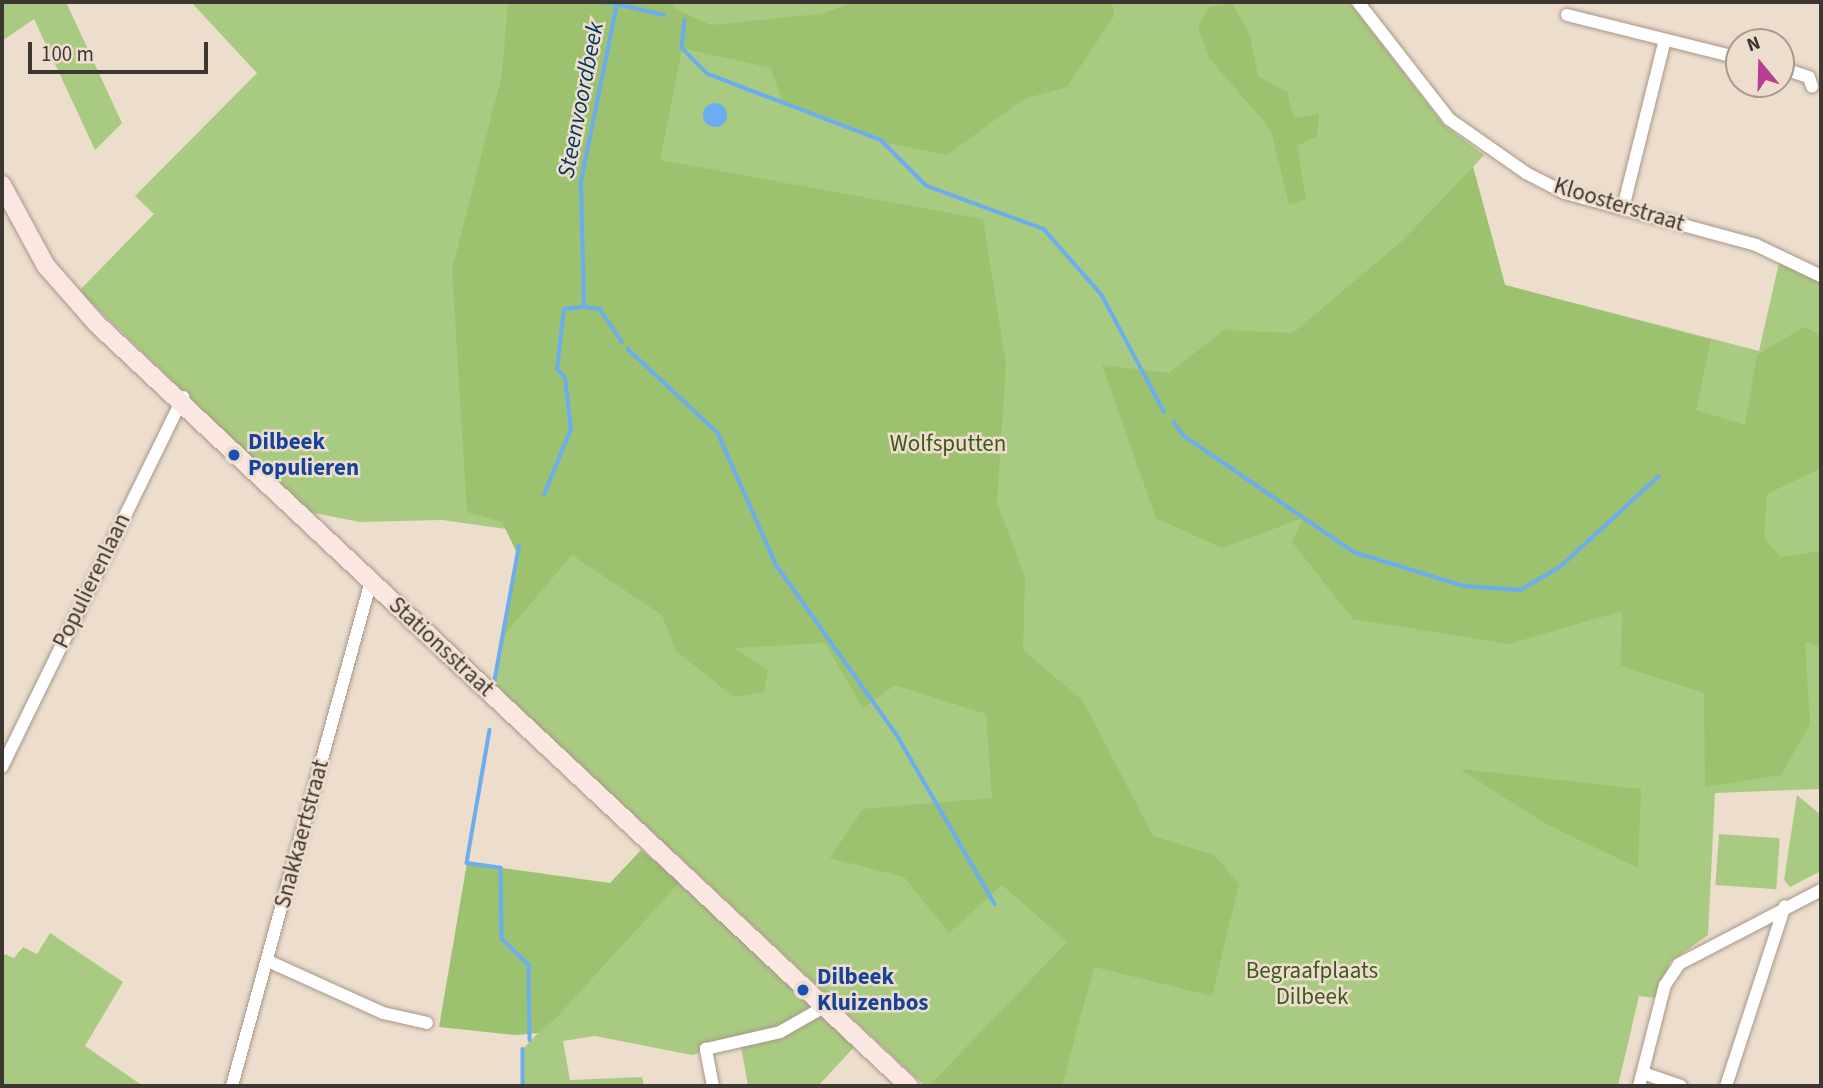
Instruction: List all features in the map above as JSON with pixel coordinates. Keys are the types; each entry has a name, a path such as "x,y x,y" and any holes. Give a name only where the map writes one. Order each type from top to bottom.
{"street":[{"name":"Kloosterstraat","path":"1358,2 1425,91 1469,134 1565,193 1756,245 1821,276"},
{"path":"1567,15 1725,55"},
{"path":"1623,208 1665,40"},
{"path":"1795,72 1810,77 1812,87"},
{"name":"Stationsstraat","path":"2,185 20,225 62,286 371,581 909,1086"},
{"name":"Populierenlaan","path":"2,768 182,398"},
{"name":"Snakkaertstraat","path":"232,1086 371,581"},
{"path":"1681,1086 1641,1080 1665,985 1679,964 1785,906 1821,890"},
{"path":"1726,1086 1785,906"},
{"path":"268,961 383,1013 427,1023"},
{"path":"713,1086 706,1049 780,1032 824,1007"}],"green space":[{"path":"2,2 66,2 122,123 95,150 34,19 2,41"},
{"name":"Wolfsputten","path":"191,2 1349,2 1444,125 1484,155 1473,167 1505,285 1759,351 1781,254 1821,277 1821,789 1715,793 1708,935 1670,962 1655,998 1639,996 1618,1086 925,1086 495,685 517,553 506,529 442,520 360,522 309,512 79,291 154,214 135,196 257,73"},
{"path":"508,2 674,2 673,8 711,25 820,14 855,2 1112,2 1114,16 1067,87 1024,99 947,155 887,143 782,102 771,68 682,48 660,160 983,219 1006,365 997,502 1025,578 1023,650 1083,701 1153,836 1214,855 1239,884 1212,996 1094,967 1062,1086 929,1086 1067,942 1002,885 949,933 904,877 830,858 863,809 992,798 986,714 895,685 863,708 825,643 734,648 768,670 764,692 734,697 676,651 662,615 572,555 504,635 517,553 502,522 467,512 452,269 502,75"},
{"path":"1232,3 1250,36 1258,76 1287,92 1294,118 1319,114 1317,136 1297,146 1306,199 1289,205 1271,130 1209,58 1198,27 1209,7"},
{"path":"1473,167 1505,285 1711,340 1696,410 1745,425 1757,355 1804,327 1821,335 1821,468 1767,494 1764,538 1781,557 1821,551 1821,648 1805,642 1810,724 1781,775 1705,787 1704,693 1621,666 1622,611 1509,644 1353,619 1292,542 1303,518 1222,548 1156,518 1102,365 1169,373 1224,330 1293,333 1402,241"},
{"path":"1460,769 1641,789 1638,868 1546,824"},
{"path":"1797,795 1821,815 1821,871 1790,887 1784,880"},
{"path":"1719,834 1780,838 1776,889 1715,885"},
{"path":"641,850 680,882 556,1018 538,1033 516,1035 439,1027 467,863 610,883"},
{"path":"680,882 856,1045 818,1086 748,1086 740,1041 692,1055 595,1036 563,1041 570,1080 642,1077 644,1086 523,1086 522,1050"},
{"path":"50,933 123,982 85,1046 143,1086 2,1086 2,953 14,958 23,947 37,954"}],"water":[{"path":"715,103 724,106 727,115 724,124 715,127 706,124 703,115 706,106"}],"waterway":[{"name":"Steenvoordbeek","path":"544,495 571,429 565,378 557,369 564,309 584,307 581,181 617,4 591,2"},
{"path":"617,4 664,15"},
{"path":"685,20 682,48 708,74 881,140 927,186 1044,229 1102,295 1164,411"},
{"path":"584,307 600,309 622,342"},
{"path":"628,349 718,433 777,566 897,735 995,904"},
{"path":"1174,422 1184,436 1354,552 1464,586 1520,590 1560,567 1659,476"},
{"name":"Steenvoordbeek","path":"494,683 519,546"},
{"name":"Steenvoordbeek","path":"490,730 467,863 501,868 502,939 529,965 530,1040"},
{"name":"Steenvoordbeek","path":"523,1049 523,1086"}],"place":[{"name":"Dilbeek Populieren","path":"234,455"},
{"name":"Dilbeek Kluizenbos","path":"803,990"}],"park label":[{"name":"Begraafplaats Dilbeek","path":"1312,984"}]}
